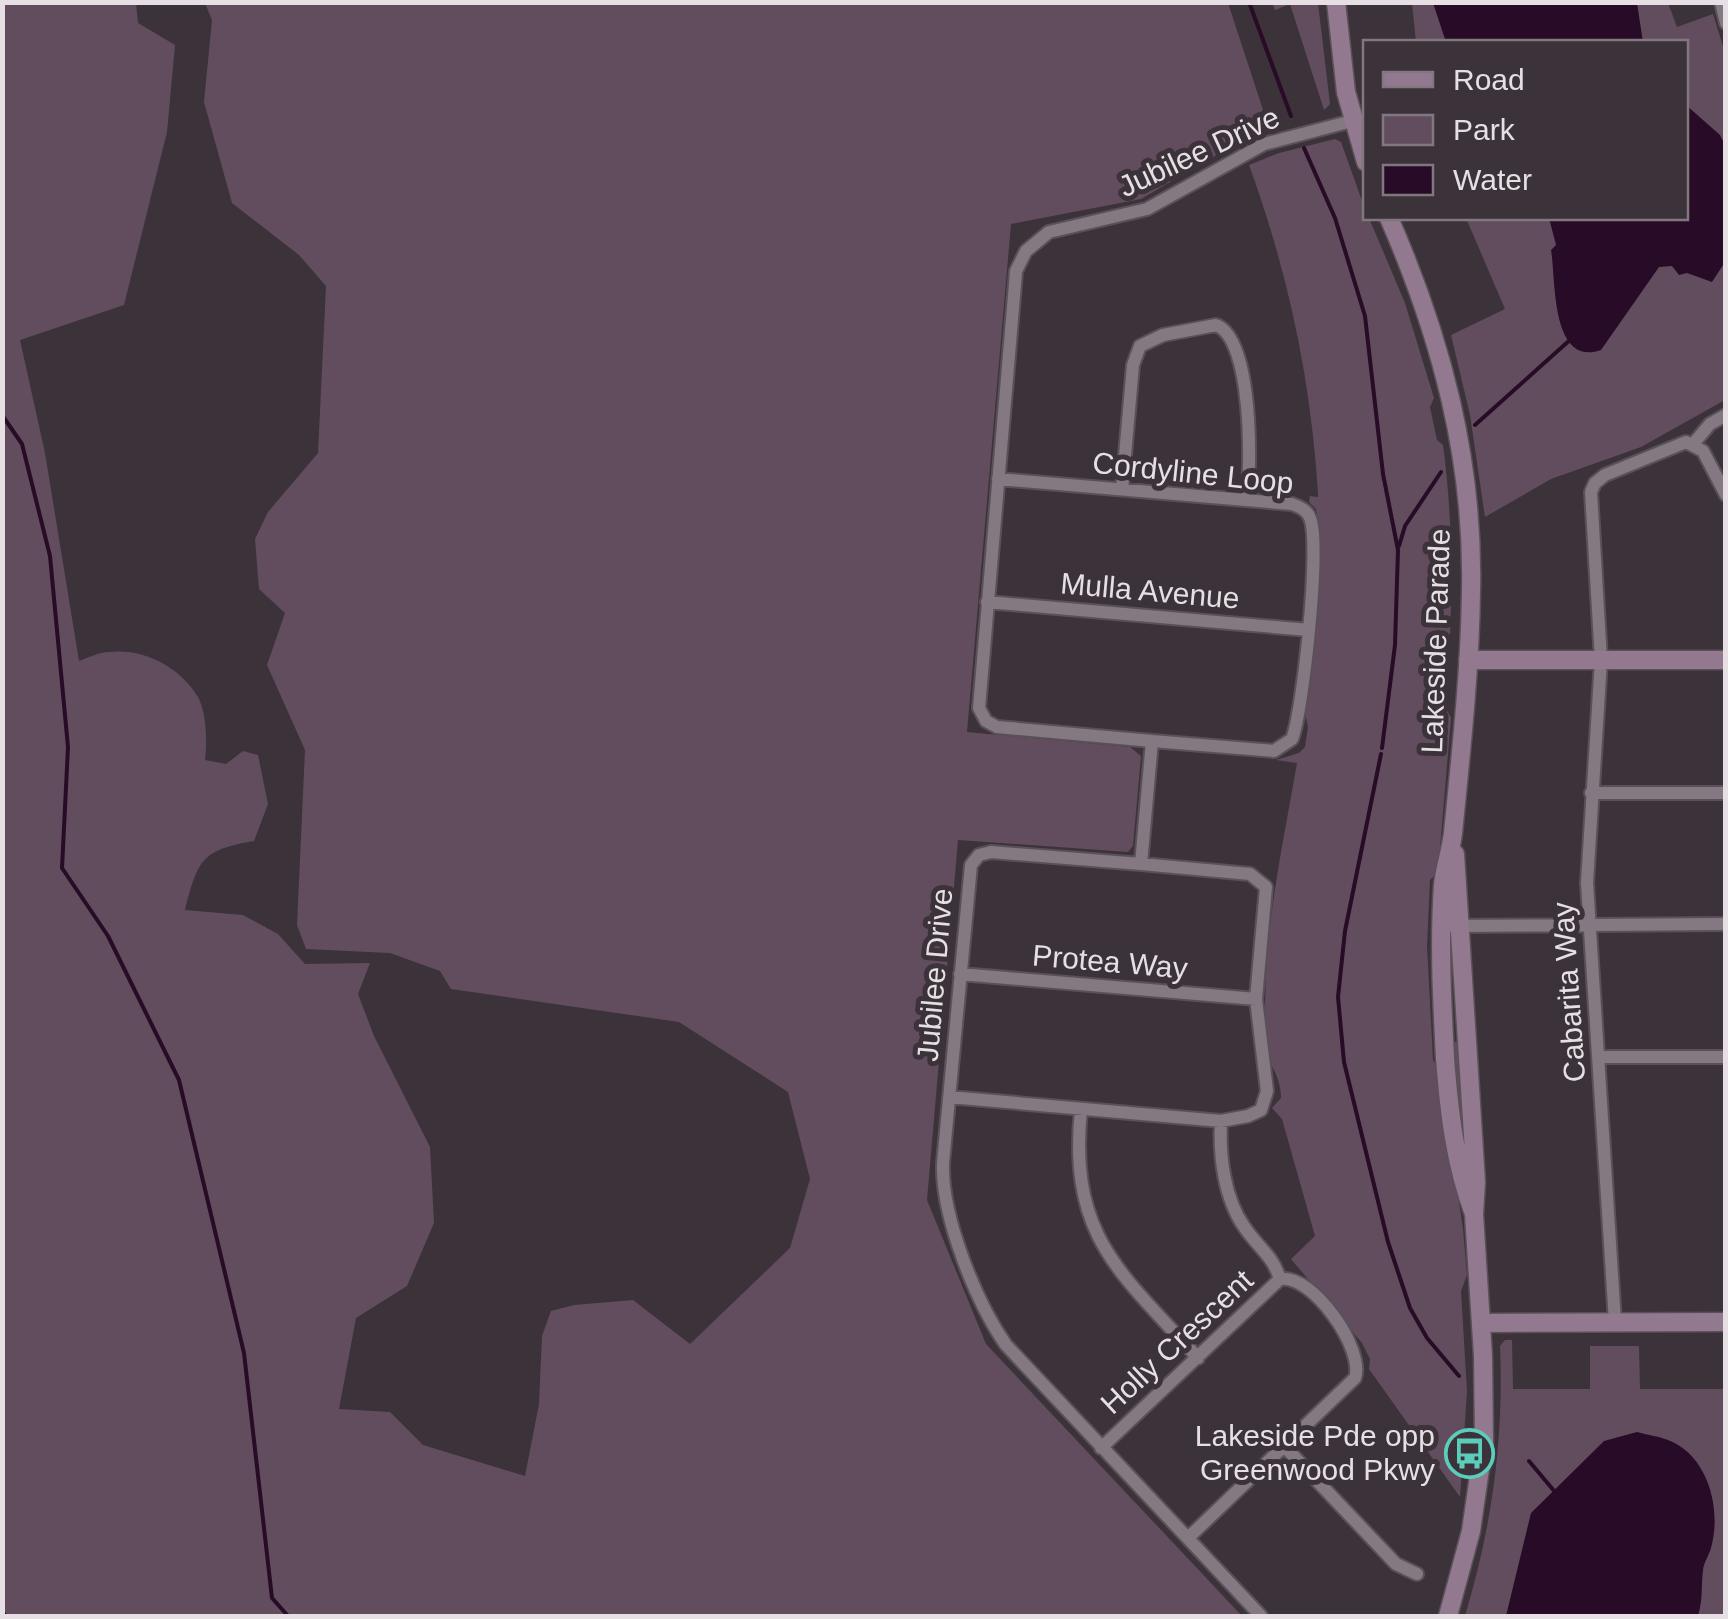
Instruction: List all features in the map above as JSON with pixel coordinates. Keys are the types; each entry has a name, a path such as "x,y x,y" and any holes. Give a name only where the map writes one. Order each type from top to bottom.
{"street":[{"path":"1336,2 1342,67 1363,153"},
{"name":"Jubilee Drive","path":"1152,741 996,727 986,721 979,701 1016,271 1032,244 1061,228 1159,204 1278,138 1352,120"},
{"name":"Lakeside Parade","path":"1390,220 1428,316 1456,422 1470,531 1468,660 1453,839 1448,1090 1460,1167 1474,1214 1485,1396 1481,1466 1471,1531 1448,1616"},
{"path":"1122,489 1133,364 1140,346 1163,334 1216,325 1232,339 1242,380 1251,455 1247,500"},
{"path":"1726,415 1710,424 1694,443 1707,457 1726,495"},
{"name":"Cabarita Way","path":"1615,1322 1586,858 1601,660 1593,487 1605,475 1672,446 1694,443"},
{"name":"Cordyline Loop","path":"998,479 1292,504 1304,509 1310,518 1309,630 1295,732 1287,745 1265,751 1152,741"},
{"name":"Mulla Avenue","path":"987,602 1309,630"},
{"path":"1468,660 1726,660"},
{"path":"949,1097 1221,1122 1255,1114 1267,1098 1256,999 1267,893 1262,881 1250,874 1141,864 1152,741"},
{"path":"1591,793 1726,793"},
{"name":"Jubilee Drive","path":"1141,864 992,852 979,854 969,869 944,1195 950,1221 988,1316 1011,1352 1261,1616"},
{"path":"1450,926 1726,924"},
{"name":"Protea Way","path":"960,974 1256,999"},
{"path":"1598,1057 1726,1057"},
{"path":"1081,1109 1079,1180 1102,1245 1129,1284 1198,1358"},
{"path":"1221,1122 1220,1156 1238,1218 1272,1258 1280,1279"},
{"name":"Holly Crescent","path":"1101,1448 1280,1279 1299,1281 1328,1310 1344,1332 1358,1366 1351,1383 1188,1538"},
{"path":"1481,1323 1726,1322"},
{"path":"1285,1446 1396,1564 1417,1574"}],"green space":[{"path":"3,2 136,3 138,23 175,45 167,132 124,305 20,340 45,453 79,661 101,653 122,652 160,662 181,677 198,697 205,720 205,760 226,764 243,751 258,755 268,804 254,841 223,849 205,860 194,879 185,910 243,915 278,934 305,964 370,963 358,994 374,1036 430,1147 434,1223 407,1286 356,1318 339,1409 390,1412 423,1445 525,1476 539,1404 542,1336 551,1311 633,1300 690,1344 790,1248 810,1179 788,1092 679,1022 451,989 440,971 390,953 306,949 297,925 305,750 267,665 285,613 259,589 255,539 268,512 318,453 326,286 299,255 232,203 204,102 212,20 205,3 1228,3 1268,125 1141,199 1011,224 967,732 1130,747 1141,756 1133,846 1128,852 958,840 927,1200 986,1344 1242,1616 3,1616"},
{"path":"1272,3 1318,3 1330,104 1324,110 1290,4 1275,10"},
{"path":"1412,3 1668,3 1677,27 1713,14 1725,53 1725,400 1641,447 1551,479 1485,517 1470,415 1451,335 1505,309 1467,220 1688,220 1688,40 1416,40"},
{"path":"1335,139 1341,142 1363,203 1363,220 1370,220 1405,303 1434,398 1430,407 1437,440 1443,445 1451,576 1446,708 1451,718 1438,872 1430,880 1427,946 1433,1060 1439,1070 1467,1275 1461,1291 1467,1391 1460,1497 1369,1369 1370,1359 1362,1343 1291,1259 1315,1236 1282,1119 1272,1108 1281,1098 1268,1060 1266,984 1277,874 1297,763 1276,760 1299,753 1305,747 1305,712 1316,623 1319,523 1316,509 1309,502 1310,496 1318,497 1315,451 1296,327 1249,165"},
{"path":"1450,1042 1462,1042 1471,1175 1459,1132"},
{"path":"1505,1340 1512,1340 1513,1389 1590,1389 1590,1346 1639,1346 1640,1389 1725,1389 1725,1616 1465,1616 1494,1482 1500,1415 1500,1346"}],"water":[{"path":"1433,3 1637,3 1643,40 1445,40"},
{"path":"1688,107 1720,135 1725,145 1725,262 1712,282 1687,273 1679,275 1672,266 1659,267 1601,350 1584,352 1572,346 1559,316 1551,250 1556,245 1550,220 1688,220"},
{"path":"1637,1432 1682,1447 1709,1485 1714,1533 1704,1567 1698,1616 1506,1616 1531,1513 1604,1441"}],"waterway":[{"path":"1249,2 1291,116"},
{"path":"1304,148 1335,218 1365,316 1383,474 1398,550 1395,645 1382,748"},
{"path":"1475,425 1571,339"},
{"path":"2,415 22,444 50,556 68,747 62,868 108,936 179,1080 244,1353 272,1598 288,1616"},
{"path":"1399,546 1405,526 1441,472"},
{"path":"1381,754 1345,931 1338,997 1344,1062 1388,1242 1410,1308 1427,1338 1459,1376"},
{"path":"1529,1461 1555,1492"},
{"path":"2,1612 6,1616"}],"place":[{"name":"Lakeside Pde opp Greenwood Pkwy","path":"1470,1453"}]}
